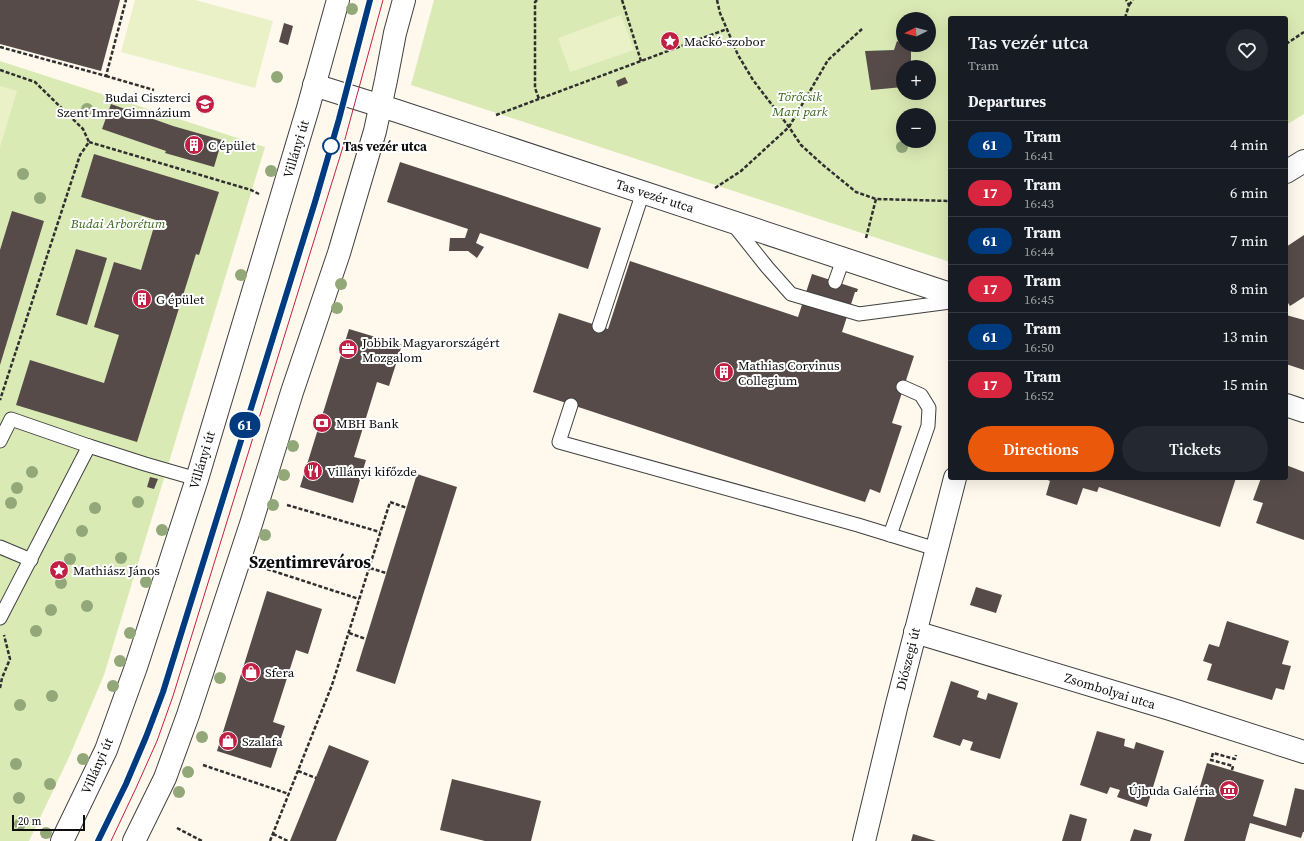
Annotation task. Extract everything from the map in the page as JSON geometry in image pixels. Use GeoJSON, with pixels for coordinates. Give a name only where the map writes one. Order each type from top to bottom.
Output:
{"type":"FeatureCollection","features":[{"type":"Feature","properties":{"kind":"street","name":"Villányi út"},"geometry":{"type":"LineString","coordinates":[[62,841],[106,750],[136,667],[197,478],[338,0]]}},
{"type":"Feature","properties":{"kind":"street"},"geometry":{"type":"LineString","coordinates":[[134,841],[165,778],[188,715],[338,253],[375,131],[395,33],[404,0]]}},
{"type":"Feature","properties":{"kind":"street","name":"Tas vezér utca"},"geometry":{"type":"LineString","coordinates":[[314,85],[729,220],[948,293]]}},
{"type":"Feature","properties":{"kind":"street"},"geometry":{"type":"LineString","coordinates":[[1288,171],[1304,161]]}},
{"type":"Feature","properties":{"kind":"street"},"geometry":{"type":"LineString","coordinates":[[1288,406],[1304,411]]}},
{"type":"Feature","properties":{"kind":"street","name":"Diószegi út"},"geometry":{"type":"LineString","coordinates":[[864,841],[915,632],[954,480]]}},
{"type":"Feature","properties":{"kind":"street","name":"Zsombolyai utca"},"geometry":{"type":"LineString","coordinates":[[915,632],[1170,709],[1304,752]]}},
{"type":"Feature","properties":{"kind":"lane"},"geometry":{"type":"LineString","coordinates":[[599,326],[643,192]]}},
{"type":"Feature","properties":{"kind":"lane"},"geometry":{"type":"LineString","coordinates":[[729,220],[763,263],[791,294],[859,314],[948,302]]}},
{"type":"Feature","properties":{"kind":"lane"},"geometry":{"type":"LineString","coordinates":[[835,282],[844,258]]}},
{"type":"Feature","properties":{"kind":"lane"},"geometry":{"type":"LineString","coordinates":[[892,529],[928,426],[929,408],[921,395],[903,387]]}},
{"type":"Feature","properties":{"kind":"lane"},"geometry":{"type":"LineString","coordinates":[[571,405],[559,442],[892,529],[936,549]]}},
{"type":"Feature","properties":{"kind":"lane"},"geometry":{"type":"LineString","coordinates":[[0,441],[11,419],[145,464],[197,478]]}},
{"type":"Feature","properties":{"kind":"lane"},"geometry":{"type":"LineString","coordinates":[[0,618],[89,446]]}},
{"type":"Feature","properties":{"kind":"lane"},"geometry":{"type":"LineString","coordinates":[[0,547],[31,560]]}},
{"type":"Feature","properties":{"kind":"path"},"geometry":{"type":"LineString","coordinates":[[106,76],[126,0]]}},
{"type":"Feature","properties":{"kind":"path"},"geometry":{"type":"LineString","coordinates":[[537,0],[535,88],[539,99]]}},
{"type":"Feature","properties":{"kind":"path"},"geometry":{"type":"LineString","coordinates":[[622,0],[641,61]]}},
{"type":"Feature","properties":{"kind":"path"},"geometry":{"type":"LineString","coordinates":[[717,0],[738,55],[753,80],[801,145],[856,192],[876,200],[948,201]]}},
{"type":"Feature","properties":{"kind":"path"},"geometry":{"type":"LineString","coordinates":[[1126,0],[1129,5]]}},
{"type":"Feature","properties":{"kind":"path"},"geometry":{"type":"LineString","coordinates":[[1126,16],[1129,5],[1133,0]]}},
{"type":"Feature","properties":{"kind":"path"},"geometry":{"type":"LineString","coordinates":[[496,116],[727,29]]}},
{"type":"Feature","properties":{"kind":"path"},"geometry":{"type":"LineString","coordinates":[[715,188],[741,171],[789,127],[828,60],[862,29]]}},
{"type":"Feature","properties":{"kind":"path"},"geometry":{"type":"LineString","coordinates":[[1288,43],[1304,32]]}},
{"type":"Feature","properties":{"kind":"path"},"geometry":{"type":"LineString","coordinates":[[0,47],[154,90]]}},
{"type":"Feature","properties":{"kind":"path"},"geometry":{"type":"LineString","coordinates":[[0,70],[35,82],[83,129],[89,142],[251,190]]}},
{"type":"Feature","properties":{"kind":"path"},"geometry":{"type":"LineString","coordinates":[[0,400],[80,155],[89,142]]}},
{"type":"Feature","properties":{"kind":"path"},"geometry":{"type":"LineString","coordinates":[[866,238],[876,200]]}},
{"type":"Feature","properties":{"kind":"path"},"geometry":{"type":"LineString","coordinates":[[270,841],[332,685],[390,502],[407,508]]}},
{"type":"Feature","properties":{"kind":"path"},"geometry":{"type":"LineString","coordinates":[[287,505],[380,532]]}},
{"type":"Feature","properties":{"kind":"path"},"geometry":{"type":"LineString","coordinates":[[370,568],[386,573]]}},
{"type":"Feature","properties":{"kind":"path"},"geometry":{"type":"LineString","coordinates":[[267,569],[359,599]]}},
{"type":"Feature","properties":{"kind":"path"},"geometry":{"type":"LineString","coordinates":[[0,687],[10,659],[3,632]]}},
{"type":"Feature","properties":{"kind":"path"},"geometry":{"type":"LineString","coordinates":[[349,633],[366,638]]}},
{"type":"Feature","properties":{"kind":"path"},"geometry":{"type":"LineString","coordinates":[[1232,770],[1237,751]]}},
{"type":"Feature","properties":{"kind":"path"},"geometry":{"type":"LineString","coordinates":[[1233,766],[1211,760],[1213,753],[1235,759]]}},
{"type":"Feature","properties":{"kind":"path"},"geometry":{"type":"LineString","coordinates":[[203,766],[289,794]]}},
{"type":"Feature","properties":{"kind":"path"},"geometry":{"type":"LineString","coordinates":[[298,771],[316,778]]}},
{"type":"Feature","properties":{"kind":"path"},"geometry":{"type":"LineString","coordinates":[[177,828],[202,841]]}},
{"type":"Feature","properties":{"kind":"path"},"geometry":{"type":"LineString","coordinates":[[273,834],[288,841]]}},
{"type":"Feature","properties":{"kind":"green space"},"geometry":{"type":"Polygon","coordinates":[[[135,0],[195,0],[273,21],[255,88],[121,52],[135,0]]]}},
{"type":"Feature","properties":{"kind":"green space","name":"Törőcsik Mari park"},"geometry":{"type":"Polygon","coordinates":[[[434,0],[1304,0],[1304,114],[1288,124],[1288,16],[948,16],[948,261],[411,85],[434,0]]]}},
{"type":"Feature","properties":{"kind":"green space"},"geometry":{"type":"Polygon","coordinates":[[[621,15],[634,50],[570,72],[558,38],[621,15]]]}},
{"type":"Feature","properties":{"kind":"green space","name":"Budai Arborétum"},"geometry":{"type":"Polygon","coordinates":[[[0,61],[265,147],[104,675],[70,755],[29,841],[0,841],[0,61]]]}},
{"type":"Feature","properties":{"kind":"green space"},"geometry":{"type":"Polygon","coordinates":[[[0,86],[17,91],[0,147],[0,86]]]}},
{"type":"Feature","properties":{"kind":"building"},"geometry":{"type":"Polygon","coordinates":[[[0,0],[120,0],[101,71],[0,44],[0,0]]]}},
{"type":"Feature","properties":{"kind":"building"},"geometry":{"type":"Polygon","coordinates":[[[284,23],[293,26],[288,45],[279,42],[284,23]]]}},
{"type":"Feature","properties":{"kind":"building"},"geometry":{"type":"Polygon","coordinates":[[[896,44],[896,52],[911,52],[911,60],[896,60],[896,88],[871,90],[865,51],[894,50],[896,44]]]}},
{"type":"Feature","properties":{"kind":"building"},"geometry":{"type":"Polygon","coordinates":[[[625,77],[628,83],[618,87],[616,81],[625,77]]]}},
{"type":"Feature","properties":{"kind":"building"},"geometry":{"type":"Polygon","coordinates":[[[111,104],[173,126],[222,140],[214,167],[165,153],[166,151],[102,129],[111,104]]]}},
{"type":"Feature","properties":{"kind":"building","name":"G épület"},"geometry":{"type":"Polygon","coordinates":[[[94,154],[219,192],[199,255],[196,254],[137,442],[16,405],[30,360],[104,383],[119,335],[94,327],[114,262],[141,270],[156,220],[81,197],[94,154]]]}},
{"type":"Feature","properties":{"kind":"building"},"geometry":{"type":"Polygon","coordinates":[[[400,162],[601,228],[588,269],[480,233],[476,243],[484,247],[477,258],[468,251],[449,251],[450,238],[465,238],[468,229],[387,202],[400,162]]]}},
{"type":"Feature","properties":{"kind":"building"},"geometry":{"type":"Polygon","coordinates":[[[12,211],[44,221],[0,365],[0,250],[12,211]]]}},
{"type":"Feature","properties":{"kind":"building"},"geometry":{"type":"Polygon","coordinates":[[[1304,235],[1304,297],[1290,306],[1288,303],[1288,246],[1304,235]]]}},
{"type":"Feature","properties":{"kind":"building"},"geometry":{"type":"Polygon","coordinates":[[[76,249],[107,258],[87,325],[56,315],[76,249]]]}},
{"type":"Feature","properties":{"kind":"building","name":"Mathias Corvinus Collegium"},"geometry":{"type":"Polygon","coordinates":[[[630,261],[798,317],[812,274],[858,289],[857,292],[855,292],[842,332],[914,356],[892,423],[902,426],[880,493],[870,489],[865,502],[533,392],[559,313],[608,329],[630,261]]]}},
{"type":"Feature","properties":{"kind":"building"},"geometry":{"type":"Polygon","coordinates":[[[1288,316],[1304,320],[1304,370],[1288,365],[1288,316]]]}},
{"type":"Feature","properties":{"kind":"building"},"geometry":{"type":"Polygon","coordinates":[[[349,329],[402,345],[389,386],[377,382],[354,457],[366,460],[353,503],[300,487],[349,329]]]}},
{"type":"Feature","properties":{"kind":"building"},"geometry":{"type":"Polygon","coordinates":[[[1288,466],[1304,472],[1304,540],[1256,523],[1263,503],[1253,500],[1260,480],[1288,480],[1288,466]]]}},
{"type":"Feature","properties":{"kind":"building"},"geometry":{"type":"Polygon","coordinates":[[[417,474],[457,487],[395,684],[356,671],[417,474]]]}},
{"type":"Feature","properties":{"kind":"building"},"geometry":{"type":"Polygon","coordinates":[[[150,477],[158,479],[154,489],[147,487],[150,477]]]}},
{"type":"Feature","properties":{"kind":"building"},"geometry":{"type":"Polygon","coordinates":[[[1048,480],[1235,480],[1220,527],[1099,487],[1097,492],[1083,488],[1077,505],[1046,495],[1050,481],[1048,480]]]}},
{"type":"Feature","properties":{"kind":"building"},"geometry":{"type":"Polygon","coordinates":[[[976,587],[1002,595],[996,613],[970,605],[976,587]]]}},
{"type":"Feature","properties":{"kind":"building"},"geometry":{"type":"Polygon","coordinates":[[[267,591],[322,609],[308,654],[296,650],[273,722],[285,726],[271,768],[217,751],[267,591]]]}},
{"type":"Feature","properties":{"kind":"building"},"geometry":{"type":"Polygon","coordinates":[[[1227,621],[1289,641],[1282,664],[1291,666],[1284,690],[1276,688],[1272,700],[1207,680],[1212,664],[1203,661],[1209,644],[1219,647],[1227,621]]]}},
{"type":"Feature","properties":{"kind":"building"},"geometry":{"type":"Polygon","coordinates":[[[951,681],[979,691],[977,697],[986,700],[988,693],[1018,703],[1000,759],[970,750],[973,742],[963,739],[960,746],[933,737],[951,681]]]}},
{"type":"Feature","properties":{"kind":"building"},"geometry":{"type":"Polygon","coordinates":[[[1097,731],[1125,739],[1124,746],[1134,749],[1136,742],[1164,751],[1147,807],[1117,797],[1120,790],[1110,787],[1107,794],[1080,785],[1097,731]]]}},
{"type":"Feature","properties":{"kind":"building"},"geometry":{"type":"Polygon","coordinates":[[[329,745],[369,761],[336,841],[290,841],[329,745]]]}},
{"type":"Feature","properties":{"kind":"building"},"geometry":{"type":"Polygon","coordinates":[[[1207,763],[1264,780],[1253,816],[1286,826],[1295,788],[1304,790],[1304,832],[1301,838],[1250,823],[1245,841],[1184,841],[1207,763]]]}},
{"type":"Feature","properties":{"kind":"building"},"geometry":{"type":"Polygon","coordinates":[[[452,779],[541,801],[531,841],[485,841],[440,830],[452,779]]]}},
{"type":"Feature","properties":{"kind":"building"},"geometry":{"type":"Polygon","coordinates":[[[1070,814],[1087,819],[1081,841],[1062,841],[1070,814]]]}},
{"type":"Feature","properties":{"kind":"building"},"geometry":{"type":"Polygon","coordinates":[[[1134,829],[1152,834],[1150,841],[1130,841],[1134,829]]]}},
{"type":"Feature","properties":{"kind":"building"},"geometry":{"type":"Polygon","coordinates":[[[913,834],[936,841],[911,841],[913,834]]]}},
{"type":"Feature","properties":{"kind":"tram line"},"geometry":{"type":"LineString","coordinates":[[98,841],[132,767],[163,692],[315,201],[339,119],[370,0]]}},
{"type":"Feature","properties":{"kind":"tram line","name":"61"},"geometry":{"type":"LineString","coordinates":[[98,841],[126,784],[163,692],[315,202],[339,119],[370,0]]}},
{"type":"Feature","properties":{"kind":"tram line"},"geometry":{"type":"LineString","coordinates":[[111,841],[157,741],[173,696],[342,150],[383,0]]}},
{"type":"Feature","properties":{"kind":"place","name":"Mackó-szobor"},"geometry":{"type":"Point","coordinates":[670,41]}},
{"type":"Feature","properties":{"kind":"place","name":"Budai Ciszterci Szent Imre Gimnázium"},"geometry":{"type":"Point","coordinates":[205,104]}},
{"type":"Feature","properties":{"kind":"place","name":"C épület"},"geometry":{"type":"Point","coordinates":[194,145]}},
{"type":"Feature","properties":{"kind":"place","name":"Tas vezér utca"},"geometry":{"type":"Point","coordinates":[331,146]}},
{"type":"Feature","properties":{"kind":"place","name":"G épület"},"geometry":{"type":"Point","coordinates":[142,299]}},
{"type":"Feature","properties":{"kind":"place","name":"Jobbik Magyarországért Mozgalom"},"geometry":{"type":"Point","coordinates":[348,349]}},
{"type":"Feature","properties":{"kind":"place","name":"Mathias Corvinus Collegium"},"geometry":{"type":"Point","coordinates":[724,372]}},
{"type":"Feature","properties":{"kind":"place","name":"MBH Bank"},"geometry":{"type":"Point","coordinates":[322,423]}},
{"type":"Feature","properties":{"kind":"place","name":"Villányi kifőzde"},"geometry":{"type":"Point","coordinates":[313,471]}},
{"type":"Feature","properties":{"kind":"place","name":"Mathiász János"},"geometry":{"type":"Point","coordinates":[59,570]}},
{"type":"Feature","properties":{"kind":"place","name":"Sfera"},"geometry":{"type":"Point","coordinates":[251,672]}},
{"type":"Feature","properties":{"kind":"place","name":"Szalafa"},"geometry":{"type":"Point","coordinates":[228,741]}},
{"type":"Feature","properties":{"kind":"place","name":"Újbuda Galéria"},"geometry":{"type":"Point","coordinates":[1229,790]}},
{"type":"Feature","properties":{"kind":"district","name":"Szentimreváros"},"geometry":{"type":"Point","coordinates":[310,562]}}]}
